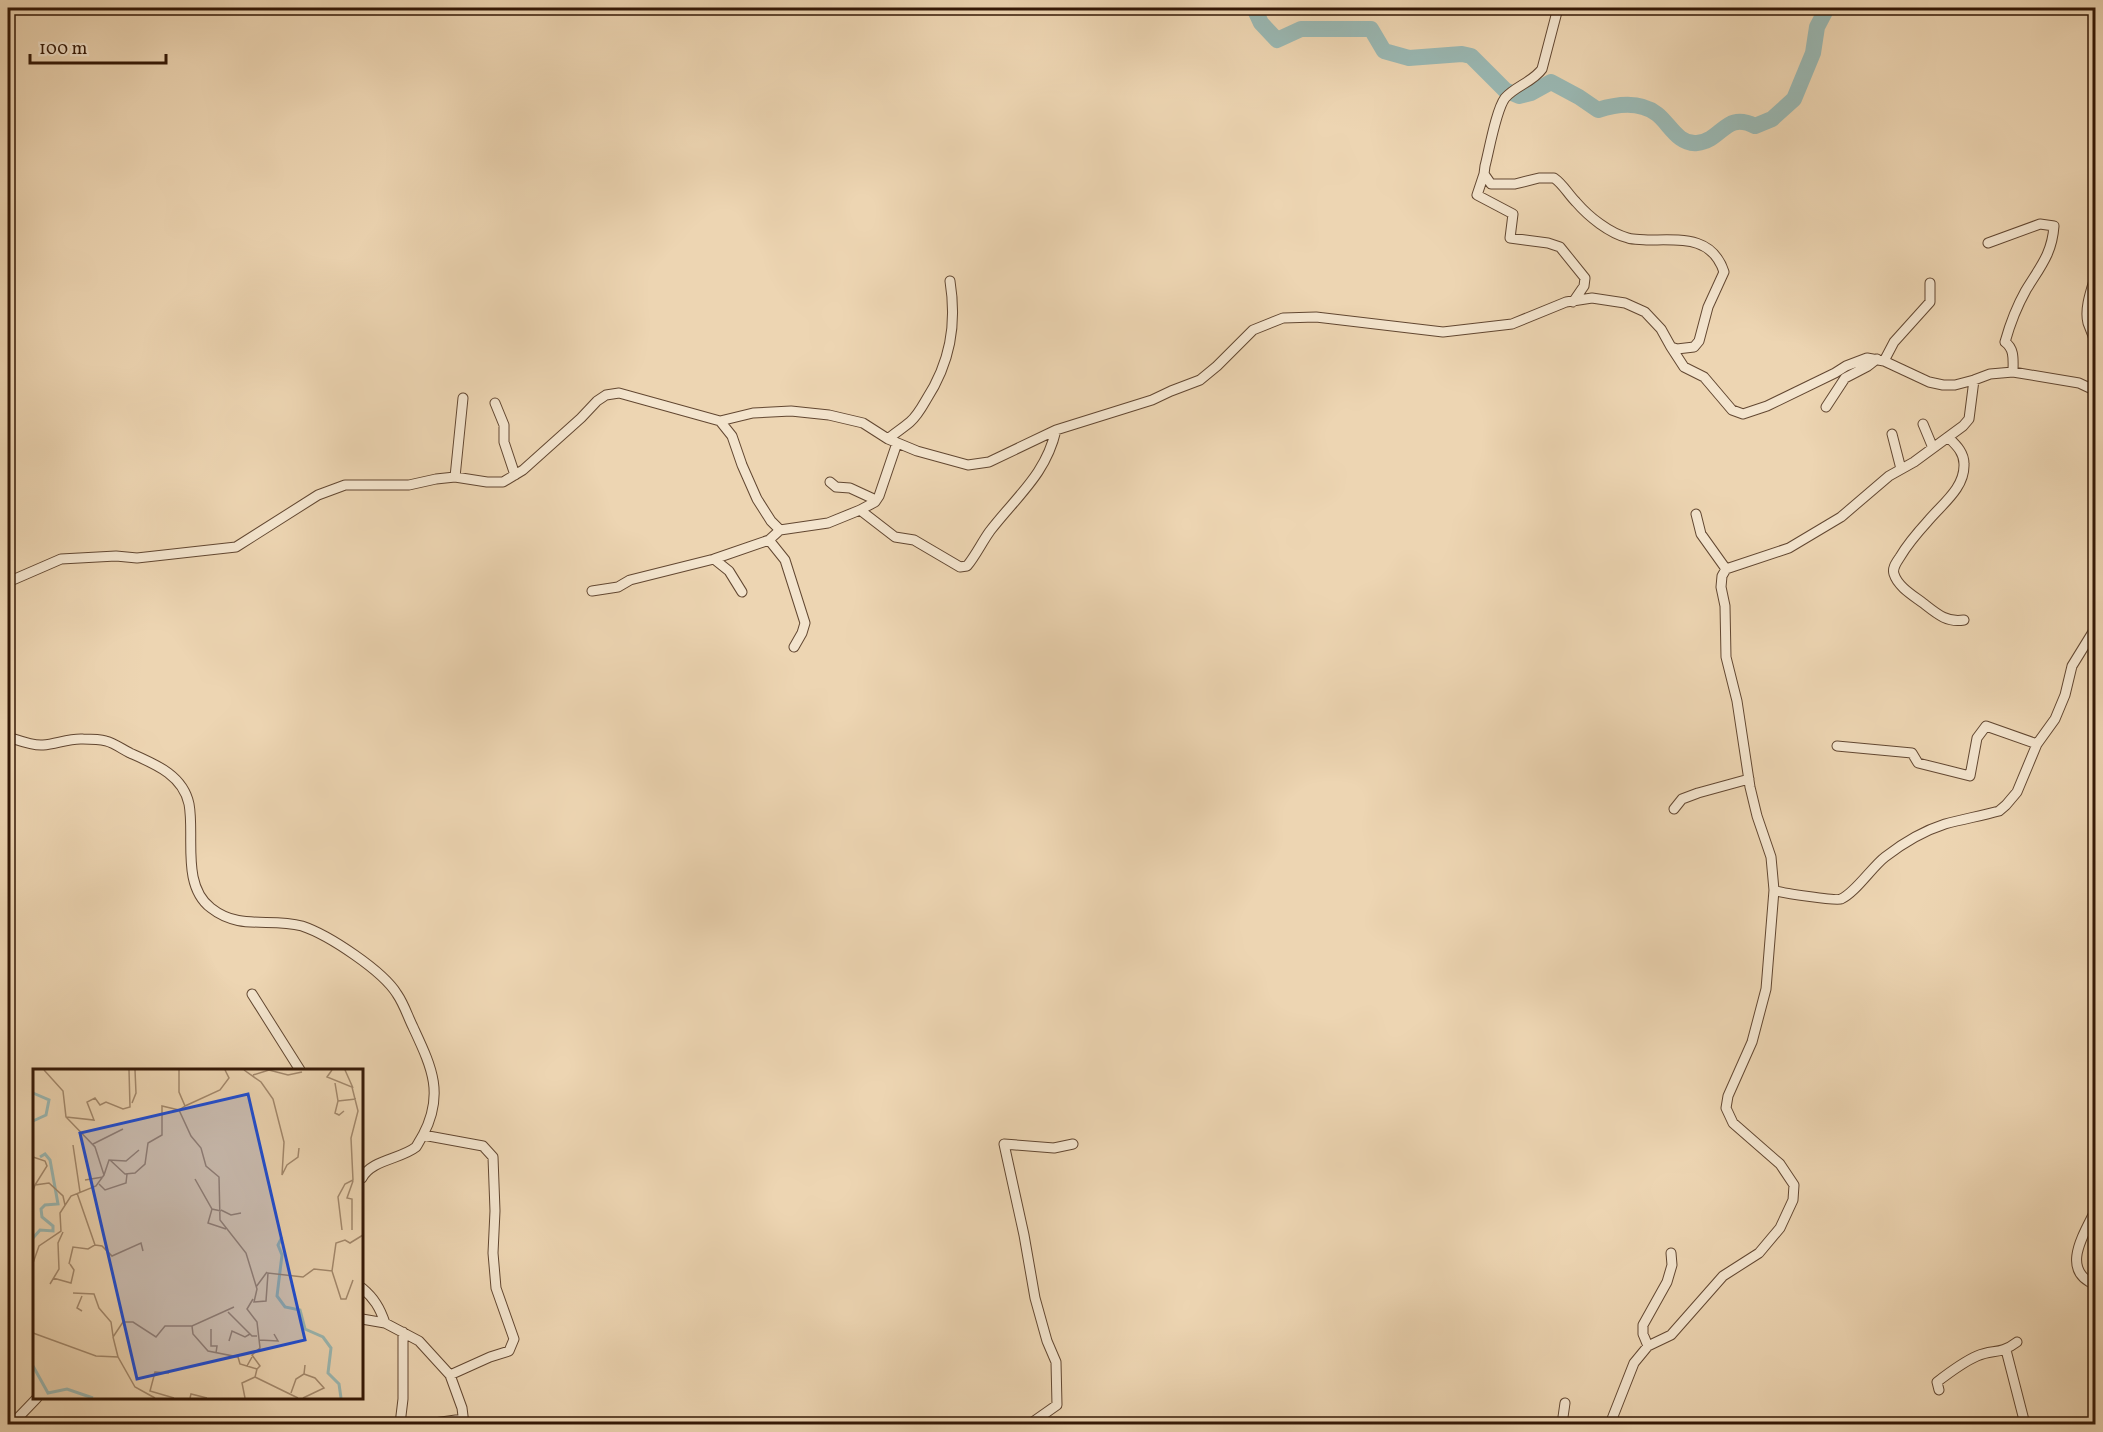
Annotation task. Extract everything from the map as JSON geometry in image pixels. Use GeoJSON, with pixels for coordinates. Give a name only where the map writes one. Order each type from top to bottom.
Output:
{"type":"FeatureCollection","features":[{"type":"Feature","properties":{"kind":"street"},"geometry":{"type":"LineString","coordinates":[[1558,8],[1542,69],[1502,104],[1477,195],[1513,214],[1510,238],[1548,243],[1560,247],[1585,278],[1584,286],[1574,302]]}},
{"type":"Feature","properties":{"kind":"street"},"geometry":{"type":"LineString","coordinates":[[1484,174],[1491,184],[1515,184],[1539,178],[1554,178],[1589,214],[1607,228],[1629,239],[1683,240],[1703,244],[1708,248],[1721,264],[1724,272],[1708,307],[1699,341],[1694,347],[1677,350],[1671,347]]}},
{"type":"Feature","properties":{"kind":"street"},"geometry":{"type":"LineString","coordinates":[[1988,243],[2040,224],[2055,226],[2053,242],[2044,263],[2026,290],[2009,326],[2005,342],[2013,354],[2013,372]]}},
{"type":"Feature","properties":{"kind":"street"},"geometry":{"type":"LineString","coordinates":[[2096,274],[2087,309],[2088,322],[2094,333],[2096,346]]}},
{"type":"Feature","properties":{"kind":"street"},"geometry":{"type":"LineString","coordinates":[[888,439],[911,421],[938,381],[945,363],[953,326],[954,310],[950,281]]}},
{"type":"Feature","properties":{"kind":"street"},"geometry":{"type":"LineString","coordinates":[[1826,406],[1845,378],[1881,360],[1930,302],[1930,283]]}},
{"type":"Feature","properties":{"kind":"street"},"geometry":{"type":"LineString","coordinates":[[8,582],[61,559],[116,556],[137,558],[236,547],[318,495],[345,485],[409,485],[455,477],[503,482],[523,470],[597,401],[619,393],[720,421],[753,413],[807,411],[863,423],[888,439],[917,451],[968,465],[988,462],[1056,430],[1152,400],[1171,390],[1200,380],[1253,330],[1282,318],[1316,317],[1350,323],[1443,332],[1512,324],[1566,302],[1592,298],[1625,303],[1645,312],[1661,328],[1684,367],[1704,376],[1732,410],[1743,414],[1767,406],[1867,358],[1881,360],[1929,382],[1955,385],[1989,374],[2013,372],[2079,383],[2095,390]]}},
{"type":"Feature","properties":{"kind":"street"},"geometry":{"type":"LineString","coordinates":[[1610,1425],[1620,1394],[1634,1363],[1648,1346],[1671,1335],[1723,1276],[1759,1252],[1780,1228],[1793,1200],[1794,1185],[1780,1164],[1733,1123],[1726,1108],[1728,1096],[1752,1042],[1766,989],[1774,890],[1771,857],[1757,816],[1737,701],[1726,657],[1722,576],[1726,569],[1789,548],[1841,517],[1867,493],[1964,426],[1969,419],[1974,380]]}},
{"type":"Feature","properties":{"kind":"street"},"geometry":{"type":"LineString","coordinates":[[455,477],[463,398]]}},
{"type":"Feature","properties":{"kind":"street"},"geometry":{"type":"LineString","coordinates":[[495,403],[504,425],[504,442],[515,475]]}},
{"type":"Feature","properties":{"kind":"street"},"geometry":{"type":"LineString","coordinates":[[720,421],[732,436],[751,489],[771,521],[780,530]]}},
{"type":"Feature","properties":{"kind":"street"},"geometry":{"type":"LineString","coordinates":[[1923,424],[1933,448]]}},
{"type":"Feature","properties":{"kind":"street"},"geometry":{"type":"LineString","coordinates":[[860,510],[895,537],[914,540],[960,567],[967,566],[990,532],[1033,480],[1052,449],[1056,430]]}},
{"type":"Feature","properties":{"kind":"street"},"geometry":{"type":"LineString","coordinates":[[1892,434],[1901,469]]}},
{"type":"Feature","properties":{"kind":"street"},"geometry":{"type":"LineString","coordinates":[[1948,437],[1960,448],[1965,462],[1959,483],[1952,497],[1927,522],[1903,552],[1894,567],[1894,573],[1906,590],[1941,617],[1953,621],[1964,620]]}},
{"type":"Feature","properties":{"kind":"street"},"geometry":{"type":"LineString","coordinates":[[592,591],[621,586],[630,580],[714,559],[769,540],[780,530],[828,523],[860,510],[876,500],[884,486],[897,443]]}},
{"type":"Feature","properties":{"kind":"street"},"geometry":{"type":"LineString","coordinates":[[830,482],[836,487],[849,488],[876,500]]}},
{"type":"Feature","properties":{"kind":"street"},"geometry":{"type":"LineString","coordinates":[[1696,514],[1701,534],[1726,569]]}},
{"type":"Feature","properties":{"kind":"street"},"geometry":{"type":"LineString","coordinates":[[769,540],[785,560],[805,623],[794,647]]}},
{"type":"Feature","properties":{"kind":"street"},"geometry":{"type":"LineString","coordinates":[[714,559],[729,571],[742,592]]}},
{"type":"Feature","properties":{"kind":"street"},"geometry":{"type":"LineString","coordinates":[[1774,890],[1784,894],[1798,893],[1834,900],[1843,898],[1882,859],[1900,846],[1944,825],[1999,811],[2006,806],[2017,792],[2037,744],[2055,719],[2066,695],[2072,666],[2096,627]]}},
{"type":"Feature","properties":{"kind":"street"},"geometry":{"type":"LineString","coordinates":[[1837,746],[1912,753],[1918,763],[1970,776],[1977,738],[1986,726],[2037,744]]}},
{"type":"Feature","properties":{"kind":"street"},"geometry":{"type":"LineString","coordinates":[[8,737],[40,746],[79,738],[106,741],[169,772],[182,786],[189,803],[196,891],[208,906],[226,918],[243,922],[302,926],[318,933],[372,968],[397,994],[430,1063],[434,1077],[434,1099],[429,1120],[416,1147],[371,1168],[363,1176]]}},
{"type":"Feature","properties":{"kind":"street"},"geometry":{"type":"LineString","coordinates":[[1674,809],[1682,799],[1698,792],[1749,779]]}},
{"type":"Feature","properties":{"kind":"street"},"geometry":{"type":"LineString","coordinates":[[252,994],[299,1069]]}},
{"type":"Feature","properties":{"kind":"street"},"geometry":{"type":"LineString","coordinates":[[423,1135],[483,1146],[493,1157],[495,1211],[493,1253],[496,1288],[514,1339],[509,1351],[450,1375]]}},
{"type":"Feature","properties":{"kind":"street"},"geometry":{"type":"LineString","coordinates":[[1030,1425],[1057,1405],[1056,1362],[1047,1341],[1035,1298],[1004,1144],[1054,1148],[1073,1144]]}},
{"type":"Feature","properties":{"kind":"street"},"geometry":{"type":"LineString","coordinates":[[2096,1209],[2084,1234],[2075,1265],[2078,1274],[2096,1285]]}},
{"type":"Feature","properties":{"kind":"street"},"geometry":{"type":"LineString","coordinates":[[1648,1346],[1643,1334],[1643,1325],[1667,1282],[1672,1264],[1671,1252]]}},
{"type":"Feature","properties":{"kind":"street"},"geometry":{"type":"LineString","coordinates":[[363,1289],[381,1309],[386,1323]]}},
{"type":"Feature","properties":{"kind":"street"},"geometry":{"type":"LineString","coordinates":[[363,1319],[386,1323],[419,1341],[450,1375],[462,1408],[464,1422],[427,1425]]}},
{"type":"Feature","properties":{"kind":"street"},"geometry":{"type":"LineString","coordinates":[[400,1425],[404,1332]]}},
{"type":"Feature","properties":{"kind":"street"},"geometry":{"type":"LineString","coordinates":[[1939,1390],[1938,1382],[1962,1364],[1980,1355],[2006,1350],[2017,1342]]}},
{"type":"Feature","properties":{"kind":"street"},"geometry":{"type":"LineString","coordinates":[[2006,1350],[2025,1425]]}},
{"type":"Feature","properties":{"kind":"street"},"geometry":{"type":"LineString","coordinates":[[12,1425],[36,1399]]}},
{"type":"Feature","properties":{"kind":"street"},"geometry":{"type":"LineString","coordinates":[[1562,1425],[1565,1403]]}},
{"type":"Feature","properties":{"kind":"street"},"geometry":{"type":"LineString","coordinates":[[62,1425],[77,1423],[91,1425]]}},
{"type":"Feature","properties":{"kind":"waterway"},"geometry":{"type":"LineString","coordinates":[[1254,8],[1261,23],[1277,40],[1301,29],[1371,29],[1384,51],[1409,58],[1462,54],[1471,56],[1505,90],[1519,96],[1531,93],[1551,82],[1598,110],[1613,106],[1643,107],[1657,114],[1674,133],[1690,143],[1706,141],[1730,124],[1745,122],[1755,126],[1772,119],[1794,99],[1813,53],[1817,27],[1827,8]]}}]}
